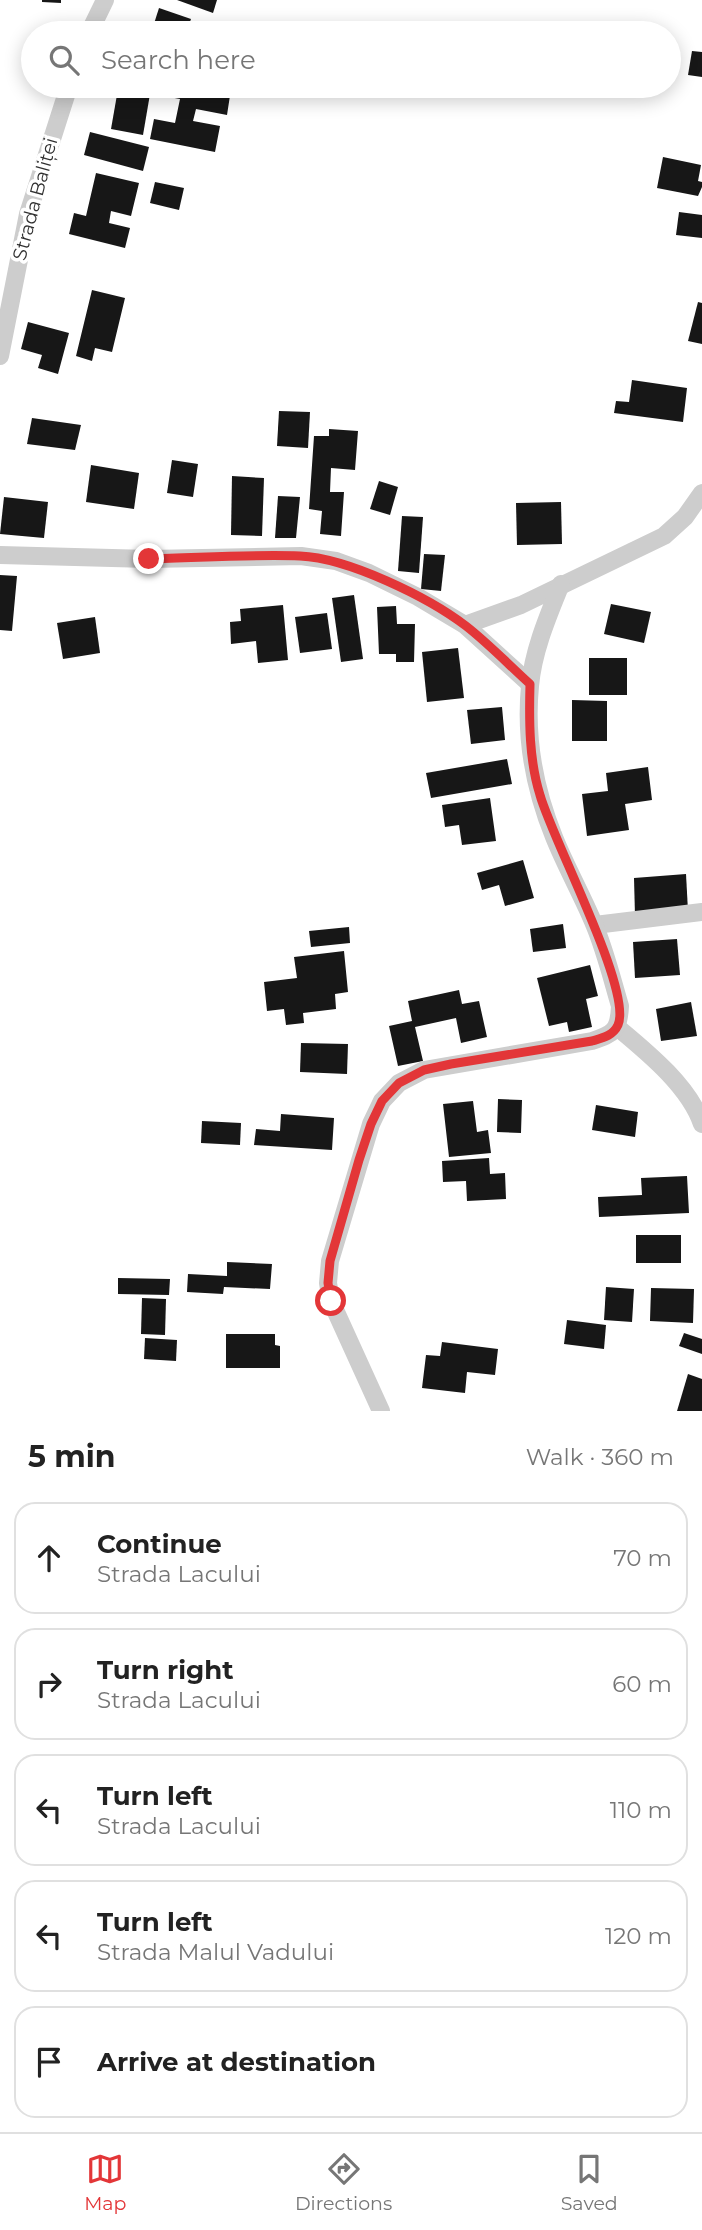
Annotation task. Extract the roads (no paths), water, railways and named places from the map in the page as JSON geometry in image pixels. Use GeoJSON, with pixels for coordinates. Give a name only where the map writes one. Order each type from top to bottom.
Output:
{"type":"FeatureCollection","features":[{"type":"Feature","properties":{"kind":"street"},"geometry":{"type":"LineString","coordinates":[[95,21],[105,0]]}},
{"type":"Feature","properties":{"kind":"street","name":"Strada Baliței"},"geometry":{"type":"LineString","coordinates":[[0,356],[28,214],[65,98]]}},
{"type":"Feature","properties":{"kind":"street"},"geometry":{"type":"LineString","coordinates":[[465,625],[496,616],[664,536],[685,517],[702,493]]}},
{"type":"Feature","properties":{"kind":"street"},"geometry":{"type":"LineString","coordinates":[[0,555],[149,559],[301,556],[336,561],[369,573],[418,597],[465,625],[530,684]]}},
{"type":"Feature","properties":{"kind":"street"},"geometry":{"type":"LineString","coordinates":[[381,1411],[341,1328],[331,1301],[328,1283],[337,1235],[371,1124],[382,1101],[399,1083],[424,1070],[592,1041],[609,1036],[617,1027],[620,1006],[595,925],[554,837],[539,793],[529,723],[530,684],[545,626],[561,584]]}},
{"type":"Feature","properties":{"kind":"street"},"geometry":{"type":"LineString","coordinates":[[595,925],[702,912]]}},
{"type":"Feature","properties":{"kind":"street"},"geometry":{"type":"LineString","coordinates":[[617,1027],[653,1057],[682,1091],[702,1124]]}}]}
